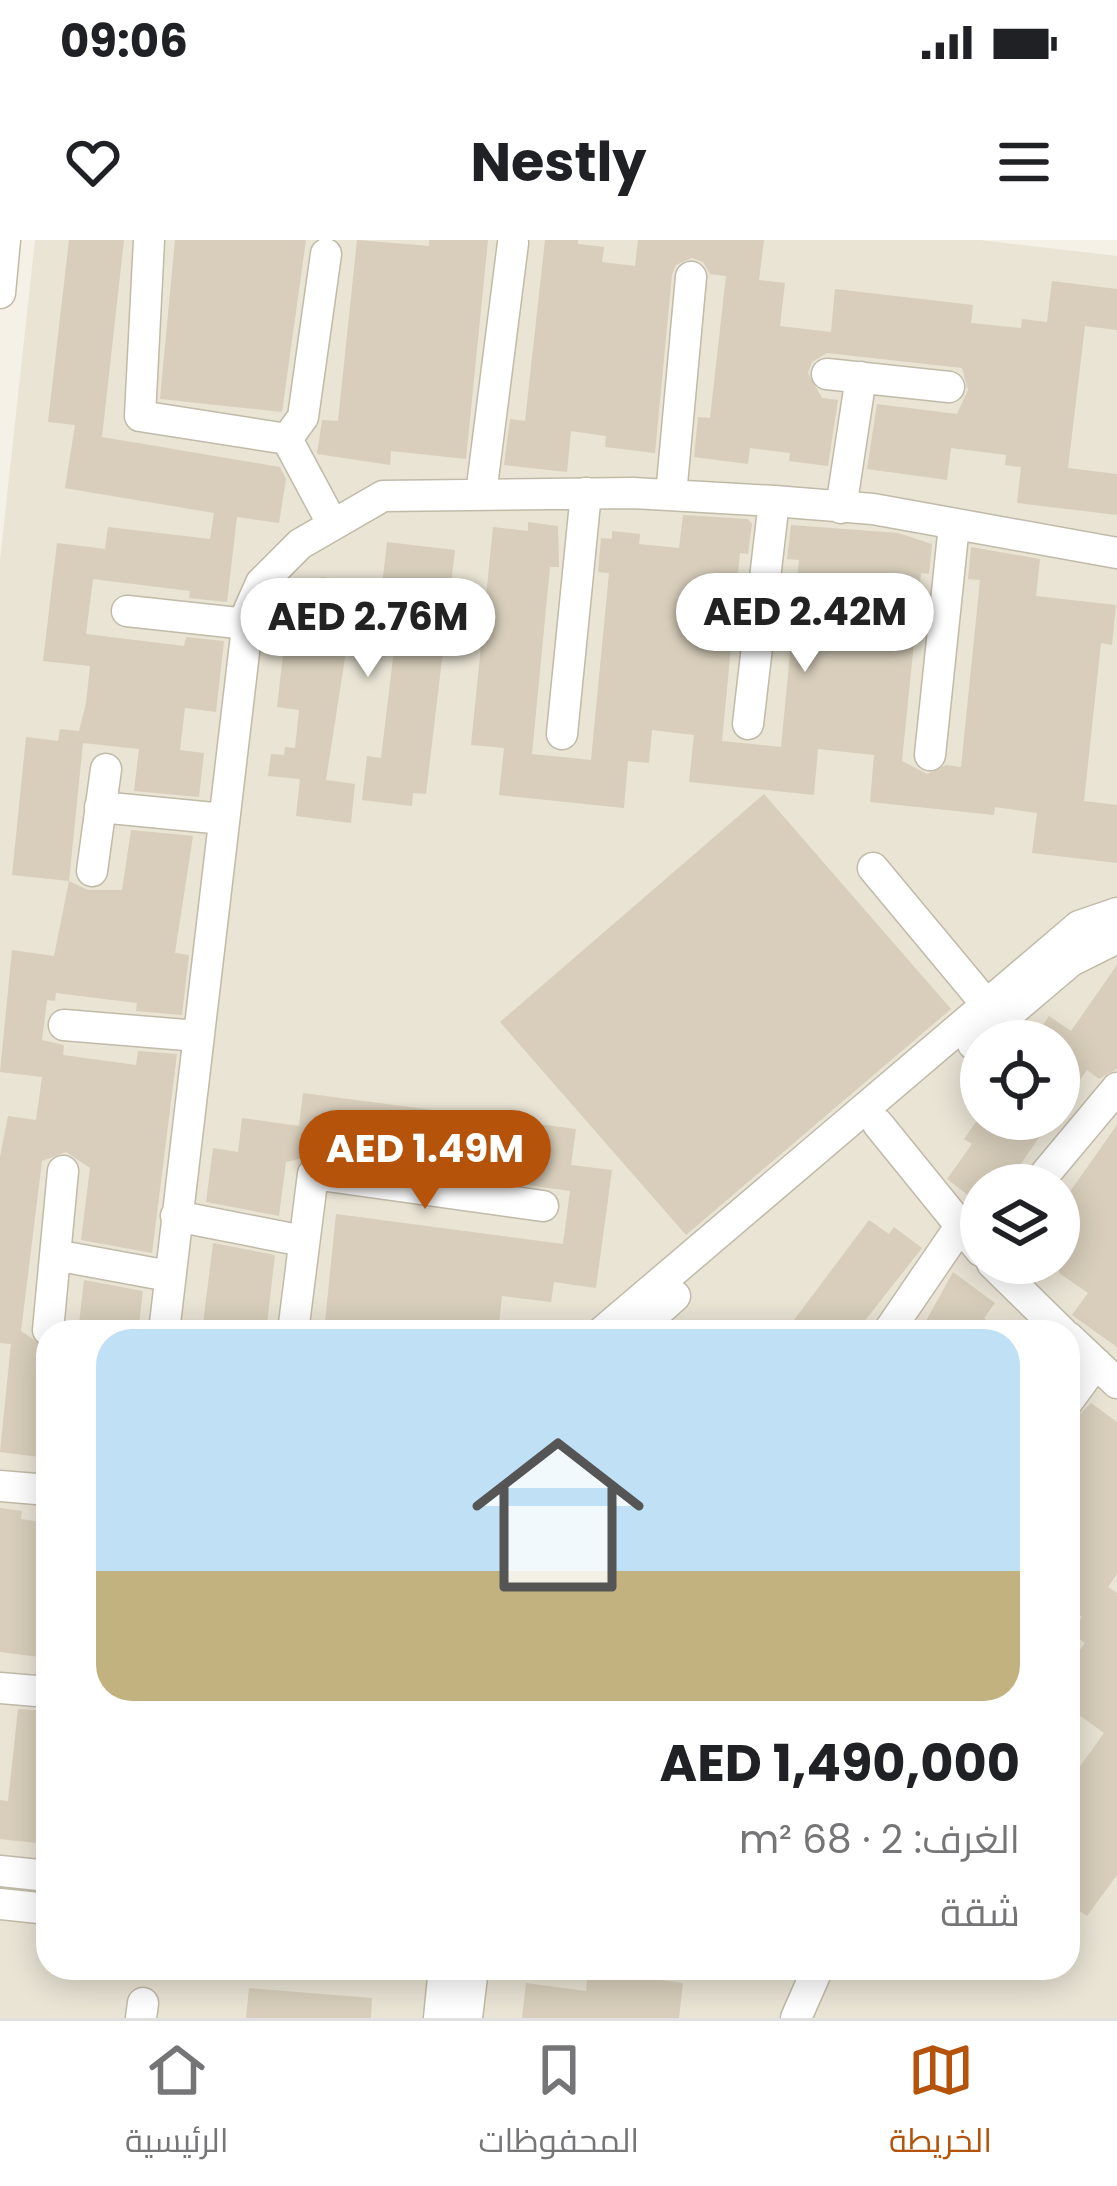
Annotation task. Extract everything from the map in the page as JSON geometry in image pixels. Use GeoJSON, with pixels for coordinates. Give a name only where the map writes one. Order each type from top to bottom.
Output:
{"type":"FeatureCollection","features":[{"type":"Feature","properties":{"kind":"street"},"geometry":{"type":"LineString","coordinates":[[0,292],[5,240]]}},
{"type":"Feature","properties":{"kind":"street"},"geometry":{"type":"LineString","coordinates":[[149,240],[140,416],[287,439]]}},
{"type":"Feature","properties":{"kind":"street"},"geometry":{"type":"LineString","coordinates":[[481,494],[513,243]]}},
{"type":"Feature","properties":{"kind":"street"},"geometry":{"type":"LineString","coordinates":[[287,439],[303,417],[326,254]]}},
{"type":"Feature","properties":{"kind":"street"},"geometry":{"type":"LineString","coordinates":[[671,495],[691,277]]}},
{"type":"Feature","properties":{"kind":"street"},"geometry":{"type":"LineString","coordinates":[[827,374],[950,386]]}},
{"type":"Feature","properties":{"kind":"street"},"geometry":{"type":"LineString","coordinates":[[842,508],[861,376]]}},
{"type":"Feature","properties":{"kind":"street"},"geometry":{"type":"LineString","coordinates":[[287,439],[333,525]]}},
{"type":"Feature","properties":{"kind":"street"},"geometry":{"type":"LineString","coordinates":[[562,734],[586,493]]}},
{"type":"Feature","properties":{"kind":"street"},"geometry":{"type":"LineString","coordinates":[[165,1320],[247,624],[261,583],[300,544],[383,496],[586,493],[842,508],[1117,553]]}},
{"type":"Feature","properties":{"kind":"street"},"geometry":{"type":"LineString","coordinates":[[748,724],[773,501]]}},
{"type":"Feature","properties":{"kind":"street"},"geometry":{"type":"LineString","coordinates":[[930,754],[954,525]]}},
{"type":"Feature","properties":{"kind":"street"},"geometry":{"type":"LineString","coordinates":[[127,611],[247,624]]}},
{"type":"Feature","properties":{"kind":"street"},"geometry":{"type":"LineString","coordinates":[[92,871],[106,769]]}},
{"type":"Feature","properties":{"kind":"street"},"geometry":{"type":"LineString","coordinates":[[100,808],[224,819]]}},
{"type":"Feature","properties":{"kind":"street"},"geometry":{"type":"LineString","coordinates":[[873,868],[987,1005]]}},
{"type":"Feature","properties":{"kind":"street"},"geometry":{"type":"LineString","coordinates":[[616,1320],[1079,926],[1117,914]]}},
{"type":"Feature","properties":{"kind":"street"},"geometry":{"type":"LineString","coordinates":[[649,1320],[1071,961],[1117,938]]}},
{"type":"Feature","properties":{"kind":"street"},"geometry":{"type":"LineString","coordinates":[[64,1025],[197,1036]]}},
{"type":"Feature","properties":{"kind":"street"},"geometry":{"type":"LineString","coordinates":[[1054,1164],[1117,1088]]}},
{"type":"Feature","properties":{"kind":"street"},"geometry":{"type":"LineString","coordinates":[[878,1124],[960,1226]]}},
{"type":"Feature","properties":{"kind":"street"},"geometry":{"type":"LineString","coordinates":[[49,1320],[63,1171]]}},
{"type":"Feature","properties":{"kind":"street"},"geometry":{"type":"LineString","coordinates":[[294,1320],[313,1174],[543,1206]]}},
{"type":"Feature","properties":{"kind":"street"},"geometry":{"type":"LineString","coordinates":[[176,1216],[303,1240]]}},
{"type":"Feature","properties":{"kind":"street"},"geometry":{"type":"LineString","coordinates":[[55,1255],[169,1276]]}},
{"type":"Feature","properties":{"kind":"street"},"geometry":{"type":"LineString","coordinates":[[900,1320],[960,1260]]}},
{"type":"Feature","properties":{"kind":"street"},"geometry":{"type":"LineString","coordinates":[[1013,1284],[1050,1320]]}},
{"type":"Feature","properties":{"kind":"street"},"geometry":{"type":"LineString","coordinates":[[1080,1348],[1111,1376],[1080,1394]]}},
{"type":"Feature","properties":{"kind":"street"},"geometry":{"type":"LineString","coordinates":[[0,1486],[36,1489]]}},
{"type":"Feature","properties":{"kind":"street"},"geometry":{"type":"LineString","coordinates":[[0,1688],[36,1691]]}},
{"type":"Feature","properties":{"kind":"street"},"geometry":{"type":"LineString","coordinates":[[0,1871],[36,1875]]}},
{"type":"Feature","properties":{"kind":"street"},"geometry":{"type":"LineString","coordinates":[[0,1904],[36,1908]]}},
{"type":"Feature","properties":{"kind":"street"},"geometry":{"type":"LineString","coordinates":[[440,2018],[443,1980]]}},
{"type":"Feature","properties":{"kind":"street"},"geometry":{"type":"LineString","coordinates":[[467,2018],[472,1980]]}},
{"type":"Feature","properties":{"kind":"street"},"geometry":{"type":"LineString","coordinates":[[796,2018],[813,1980]]}},
{"type":"Feature","properties":{"kind":"shaded area"},"geometry":{"type":"Polygon","coordinates":[[[35,240],[980,240],[1117,256],[1117,2018],[0,2018],[0,560],[35,240]]]}},
{"type":"Feature","properties":{"kind":"building"},"geometry":{"type":"Polygon","coordinates":[[[69,240],[124,240],[102,437],[280,467],[286,479],[279,523],[237,517],[227,602],[189,598],[190,591],[93,579],[86,634],[184,646],[186,637],[224,641],[216,712],[185,708],[180,750],[204,753],[199,797],[134,791],[139,749],[83,743],[69,881],[12,875],[26,737],[58,741],[60,729],[79,731],[86,703],[90,666],[43,661],[57,543],[105,549],[108,527],[210,539],[214,513],[65,488],[75,425],[48,422],[69,240]]]}},
{"type":"Feature","properties":{"kind":"building"},"geometry":{"type":"Polygon","coordinates":[[[175,240],[306,240],[282,412],[160,399],[175,240]]]}},
{"type":"Feature","properties":{"kind":"building"},"geometry":{"type":"Polygon","coordinates":[[[357,240],[429,246],[429,240],[488,240],[466,459],[391,451],[390,465],[317,454],[322,420],[338,421],[357,240]]]}},
{"type":"Feature","properties":{"kind":"building"},"geometry":{"type":"Polygon","coordinates":[[[545,240],[578,240],[578,244],[604,247],[602,262],[635,266],[638,240],[764,240],[759,280],[785,283],[780,326],[831,332],[835,289],[973,305],[971,323],[1021,328],[1022,319],[1047,322],[1052,281],[1117,289],[1117,330],[1085,326],[1068,468],[1117,474],[1117,515],[1017,503],[1021,467],[1005,465],[1006,455],[951,448],[947,480],[867,469],[877,404],[957,414],[968,390],[962,368],[827,353],[812,362],[808,373],[822,398],[838,400],[828,466],[789,461],[790,453],[750,448],[748,464],[694,457],[698,417],[710,418],[726,276],[710,274],[703,262],[692,258],[676,265],[672,275],[655,453],[605,447],[606,436],[571,431],[567,472],[504,465],[510,419],[525,421],[545,240]]]}},
{"type":"Feature","properties":{"kind":"building"},"geometry":{"type":"Polygon","coordinates":[[[683,515],[748,519],[752,524],[748,554],[740,553],[722,741],[781,747],[799,560],[787,559],[791,525],[898,533],[932,544],[929,574],[921,573],[902,761],[927,774],[946,765],[961,767],[980,580],[968,579],[971,547],[1040,559],[1036,596],[1116,605],[1112,645],[1101,643],[1084,801],[1117,805],[1117,863],[1032,853],[1037,813],[995,807],[994,815],[870,802],[874,755],[818,749],[814,795],[689,782],[694,735],[652,730],[649,763],[628,761],[624,808],[499,795],[504,748],[471,745],[493,527],[528,531],[528,522],[558,526],[559,567],[550,567],[532,754],[591,760],[609,573],[598,572],[601,538],[612,539],[612,531],[640,534],[639,544],[679,548],[683,515]]]}},
{"type":"Feature","properties":{"kind":"building"},"geometry":{"type":"Polygon","coordinates":[[[387,542],[455,550],[426,794],[413,793],[412,806],[362,800],[367,756],[381,758],[397,625],[351,619],[326,780],[355,784],[351,823],[296,816],[300,779],[268,776],[271,754],[284,755],[285,747],[295,748],[299,710],[277,707],[288,611],[316,615],[321,577],[382,585],[387,542]]]}},
{"type":"Feature","properties":{"kind":"building"},"geometry":{"type":"Polygon","coordinates":[[[764,794],[951,1009],[686,1235],[500,1022],[764,794]]]}},
{"type":"Feature","properties":{"kind":"building"},"geometry":{"type":"Polygon","coordinates":[[[131,830],[193,836],[175,953],[189,955],[182,1015],[136,1011],[137,1003],[56,993],[55,1001],[47,1000],[42,1040],[64,1045],[63,1055],[136,1065],[138,1051],[177,1054],[152,1253],[81,1240],[90,1168],[66,1152],[42,1161],[21,1331],[36,1341],[36,1456],[0,1452],[11,1344],[0,1343],[0,1157],[8,1116],[36,1120],[42,1077],[0,1072],[12,950],[54,956],[69,881],[88,890],[122,890],[131,830]]]}},
{"type":"Feature","properties":{"kind":"building"},"geometry":{"type":"Polygon","coordinates":[[[1117,965],[1117,1069],[1099,1079],[1087,1070],[1080,1080],[1079,1020],[1117,965]]]}},
{"type":"Feature","properties":{"kind":"building"},"geometry":{"type":"Polygon","coordinates":[[[303,1093],[576,1129],[571,1165],[612,1170],[596,1288],[554,1282],[551,1302],[502,1296],[499,1320],[325,1320],[336,1214],[563,1244],[570,1191],[314,1155],[286,1162],[279,1216],[206,1202],[213,1148],[238,1152],[242,1118],[299,1126],[303,1093]]]}},
{"type":"Feature","properties":{"kind":"building"},"geometry":{"type":"Polygon","coordinates":[[[1117,1125],[1117,1347],[1072,1315],[1088,1293],[1075,1284],[1080,1284],[1080,1177],[1117,1125]]]}},
{"type":"Feature","properties":{"kind":"building"},"geometry":{"type":"Polygon","coordinates":[[[966,1140],[1037,1140],[1021,1164],[960,1164],[960,1189],[947,1179],[972,1144],[966,1140]]]}},
{"type":"Feature","properties":{"kind":"building"},"geometry":{"type":"Polygon","coordinates":[[[869,1220],[889,1234],[894,1227],[922,1248],[865,1320],[794,1320],[869,1220]]]}},
{"type":"Feature","properties":{"kind":"building"},"geometry":{"type":"Polygon","coordinates":[[[213,1243],[275,1255],[267,1320],[203,1320],[213,1243]]]}},
{"type":"Feature","properties":{"kind":"building"},"geometry":{"type":"Polygon","coordinates":[[[953,1272],[960,1284],[969,1284],[995,1303],[987,1320],[927,1320],[953,1272]]]}},
{"type":"Feature","properties":{"kind":"building"},"geometry":{"type":"Polygon","coordinates":[[[84,1280],[143,1291],[139,1320],[79,1320],[84,1280]]]}},
{"type":"Feature","properties":{"kind":"building"},"geometry":{"type":"Polygon","coordinates":[[[1091,1403],[1117,1422],[1117,1574],[1108,1587],[1117,1593],[1117,1875],[1087,1916],[1080,1911],[1080,1766],[1104,1733],[1080,1716],[1080,1650],[1085,1643],[1080,1639],[1080,1414],[1091,1403]]]}},
{"type":"Feature","properties":{"kind":"building"},"geometry":{"type":"Polygon","coordinates":[[[0,1508],[22,1511],[21,1519],[36,1521],[36,1656],[0,1652],[0,1508]]]}},
{"type":"Feature","properties":{"kind":"building"},"geometry":{"type":"Polygon","coordinates":[[[18,1709],[36,1710],[36,1843],[0,1839],[0,1800],[8,1801],[18,1709]]]}},
{"type":"Feature","properties":{"kind":"building"},"geometry":{"type":"Polygon","coordinates":[[[587,1980],[683,1983],[679,2018],[522,2018],[526,1983],[586,1991],[587,1980]]]}},
{"type":"Feature","properties":{"kind":"building"},"geometry":{"type":"Polygon","coordinates":[[[249,1988],[372,1998],[371,2018],[246,2018],[249,1988]]]}}]}
